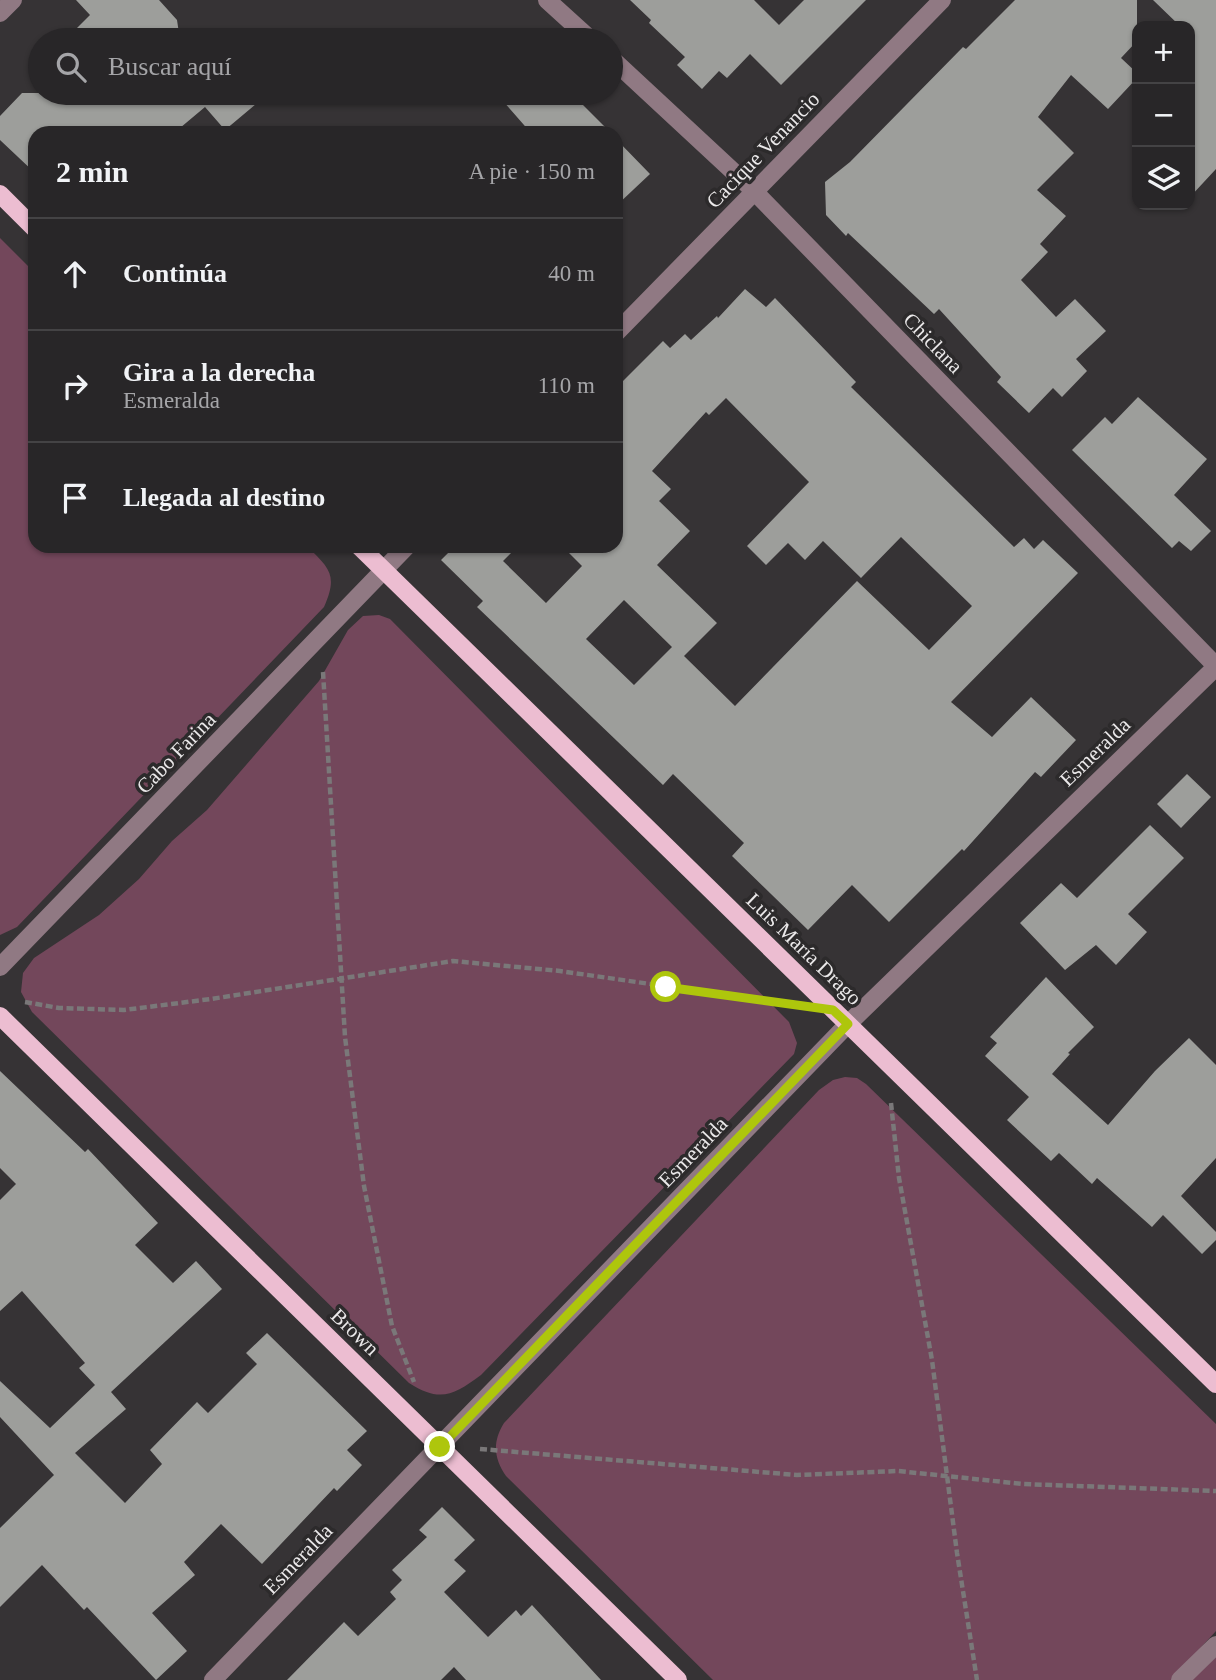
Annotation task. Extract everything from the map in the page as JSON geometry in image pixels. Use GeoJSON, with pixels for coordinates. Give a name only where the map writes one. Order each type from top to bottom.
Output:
{"type":"FeatureCollection","features":[{"type":"Feature","properties":{"kind":"main road"},"geometry":{"type":"LineString","coordinates":[[0,194],[28,222]]}},
{"type":"Feature","properties":{"kind":"main road","name":"Luis María Drago"},"geometry":{"type":"LineString","coordinates":[[366,553],[1216,1384]]}},
{"type":"Feature","properties":{"kind":"main road","name":"Brown"},"geometry":{"type":"LineString","coordinates":[[0,1016],[678,1680]]}},
{"type":"Feature","properties":{"kind":"street"},"geometry":{"type":"LineString","coordinates":[[0,13],[13,0]]}},
{"type":"Feature","properties":{"kind":"street"},"geometry":{"type":"LineString","coordinates":[[547,0],[578,28]]}},
{"type":"Feature","properties":{"kind":"street","name":"Cacique Venancio"},"geometry":{"type":"LineString","coordinates":[[623,326],[942,0]]}},
{"type":"Feature","properties":{"kind":"street","name":"Chiclana"},"geometry":{"type":"LineString","coordinates":[[623,69],[754,191],[1216,666]]}},
{"type":"Feature","properties":{"kind":"street"},"geometry":{"type":"LineString","coordinates":[[384,570],[400,553]]}},
{"type":"Feature","properties":{"kind":"street","name":"Cabo Farina"},"geometry":{"type":"LineString","coordinates":[[0,967],[384,570]]}},
{"type":"Feature","properties":{"kind":"street","name":"Esmeralda"},"geometry":{"type":"LineString","coordinates":[[213,1680],[848,1024],[1216,666]]}},
{"type":"Feature","properties":{"kind":"street"},"geometry":{"type":"LineString","coordinates":[[1180,1680],[1216,1644]]}},
{"type":"Feature","properties":{"kind":"path"},"geometry":{"type":"LineString","coordinates":[[320,636],[345,1037],[364,1186],[392,1326],[416,1387]]}},
{"type":"Feature","properties":{"kind":"path"},"geometry":{"type":"LineString","coordinates":[[23,1001],[59,1009],[124,1010],[453,961],[560,971],[833,1010]]}},
{"type":"Feature","properties":{"kind":"path"},"geometry":{"type":"LineString","coordinates":[[886,1062],[900,1178],[932,1360],[976,1680]]}},
{"type":"Feature","properties":{"kind":"path"},"geometry":{"type":"LineString","coordinates":[[440,1447],[797,1475],[898,1471],[1023,1484],[1216,1491]]}},
{"type":"Feature","properties":{"kind":"shaded area"},"geometry":{"type":"Polygon","coordinates":[[[0,238],[28,266],[28,553],[314,553],[326,567],[331,580],[324,607],[17,927],[0,935],[0,238]]]}},
{"type":"Feature","properties":{"kind":"shaded area"},"geometry":{"type":"Polygon","coordinates":[[[379,615],[390,619],[789,1022],[797,1043],[794,1054],[481,1375],[455,1392],[438,1395],[409,1383],[32,1012],[21,992],[23,973],[34,958],[99,915],[139,879],[172,841],[207,810],[319,681],[348,630],[363,616],[379,615]]]}},
{"type":"Feature","properties":{"kind":"shaded area"},"geometry":{"type":"Polygon","coordinates":[[[857,1078],[866,1084],[1216,1424],[1216,1631],[1171,1680],[713,1680],[502,1470],[496,1444],[504,1423],[819,1090],[833,1080],[857,1078]]]}},
{"type":"Feature","properties":{"kind":"shaded area"},"geometry":{"type":"Polygon","coordinates":[[[1216,1657],[1216,1680],[1192,1680],[1216,1657]]]}},
{"type":"Feature","properties":{"kind":"building"},"geometry":{"type":"Polygon","coordinates":[[[76,0],[159,0],[177,20],[178,28],[77,28],[90,15],[76,0]]]}},
{"type":"Feature","properties":{"kind":"building"},"geometry":{"type":"Polygon","coordinates":[[[630,0],[754,0],[779,25],[804,0],[866,0],[781,85],[750,54],[727,78],[719,71],[702,89],[677,65],[685,57],[649,23],[651,20],[630,0]]]}},
{"type":"Feature","properties":{"kind":"building"},"geometry":{"type":"Polygon","coordinates":[[[1015,0],[1137,0],[1137,21],[1132,21],[1132,46],[1121,58],[1132,68],[1132,83],[1108,109],[1071,75],[1038,117],[1074,153],[1037,190],[1066,216],[1040,244],[1048,252],[1021,280],[1056,317],[1075,299],[1106,331],[1076,359],[1087,371],[1062,397],[1053,388],[1029,413],[997,382],[1001,377],[939,309],[934,314],[826,215],[825,182],[850,162],[963,47],[966,49],[1015,0]]]}},
{"type":"Feature","properties":{"kind":"building"},"geometry":{"type":"Polygon","coordinates":[[[1153,0],[1216,0],[1216,169],[1195,192],[1195,21],[1175,21],[1153,0]]]}},
{"type":"Feature","properties":{"kind":"building"},"geometry":{"type":"Polygon","coordinates":[[[22,93],[28,93],[28,105],[255,105],[230,126],[222,126],[205,107],[182,126],[28,126],[28,166],[0,140],[0,116],[22,93]]]}},
{"type":"Feature","properties":{"kind":"building"},"geometry":{"type":"Polygon","coordinates":[[[506,105],[583,105],[604,126],[525,126],[506,105]]]}},
{"type":"Feature","properties":{"kind":"building"},"geometry":{"type":"Polygon","coordinates":[[[623,146],[650,174],[623,199],[623,146]]]}},
{"type":"Feature","properties":{"kind":"building"},"geometry":{"type":"Polygon","coordinates":[[[745,289],[766,307],[775,298],[856,382],[851,387],[1014,547],[1024,538],[1034,549],[1043,540],[1078,573],[951,702],[992,737],[1031,697],[1076,740],[1041,777],[1035,772],[964,851],[962,849],[889,922],[852,885],[808,930],[732,856],[744,843],[673,774],[663,785],[477,607],[483,601],[441,560],[448,553],[511,553],[503,561],[546,603],[582,566],[569,553],[623,553],[623,381],[663,341],[670,348],[685,334],[691,340],[717,316],[718,318],[745,289]],[[726,398],[709,415],[706,412],[652,471],[671,489],[659,501],[690,531],[657,565],[717,623],[684,656],[735,706],[857,581],[929,650],[972,606],[901,537],[861,578],[823,541],[805,560],[788,543],[766,565],[747,546],[809,482],[726,398]],[[624,600],[586,639],[634,685],[672,647],[624,600]]]}},
{"type":"Feature","properties":{"kind":"building"},"geometry":{"type":"Polygon","coordinates":[[[1138,397],[1207,459],[1174,495],[1211,531],[1191,551],[1179,541],[1172,548],[1072,450],[1105,417],[1112,424],[1138,397]]]}},
{"type":"Feature","properties":{"kind":"building"},"geometry":{"type":"Polygon","coordinates":[[[1187,774],[1211,797],[1181,828],[1157,804],[1187,774]]]}},
{"type":"Feature","properties":{"kind":"building"},"geometry":{"type":"Polygon","coordinates":[[[1150,825],[1184,858],[1128,914],[1147,932],[1116,965],[1096,945],[1065,970],[1020,923],[1061,883],[1077,898],[1150,825]]]}},
{"type":"Feature","properties":{"kind":"building"},"geometry":{"type":"Polygon","coordinates":[[[1046,977],[1094,1027],[1052,1074],[1108,1125],[1155,1071],[1189,1038],[1216,1065],[1216,1158],[1181,1196],[1216,1232],[1216,1240],[1202,1254],[1163,1215],[1152,1227],[1097,1178],[1092,1184],[1059,1153],[1051,1161],[1007,1120],[1029,1097],[985,1056],[997,1043],[990,1037],[1046,977]]]}},
{"type":"Feature","properties":{"kind":"building"},"geometry":{"type":"Polygon","coordinates":[[[0,1071],[85,1152],[88,1149],[158,1223],[135,1245],[173,1283],[196,1261],[222,1289],[111,1392],[126,1409],[75,1453],[125,1503],[162,1464],[150,1450],[197,1402],[208,1413],[257,1364],[246,1353],[267,1333],[367,1431],[347,1450],[362,1465],[337,1491],[334,1488],[262,1564],[221,1524],[184,1562],[195,1575],[152,1613],[187,1651],[156,1680],[87,1607],[84,1610],[42,1565],[0,1607],[0,1528],[54,1475],[0,1417],[0,1381],[50,1428],[95,1385],[79,1368],[85,1363],[22,1291],[0,1311],[0,1200],[16,1184],[0,1168],[0,1071]]]}},
{"type":"Feature","properties":{"kind":"building"},"geometry":{"type":"Polygon","coordinates":[[[442,1507],[475,1540],[454,1560],[466,1571],[444,1592],[488,1637],[516,1610],[521,1616],[532,1605],[601,1680],[466,1680],[454,1667],[441,1680],[287,1680],[344,1622],[358,1636],[396,1599],[390,1592],[402,1580],[392,1570],[427,1537],[419,1530],[442,1507]]]}},
{"type":"Feature","properties":{"kind":"route"},"geometry":{"type":"LineString","coordinates":[[440,1447],[848,1024],[833,1010],[666,987]]}}]}
